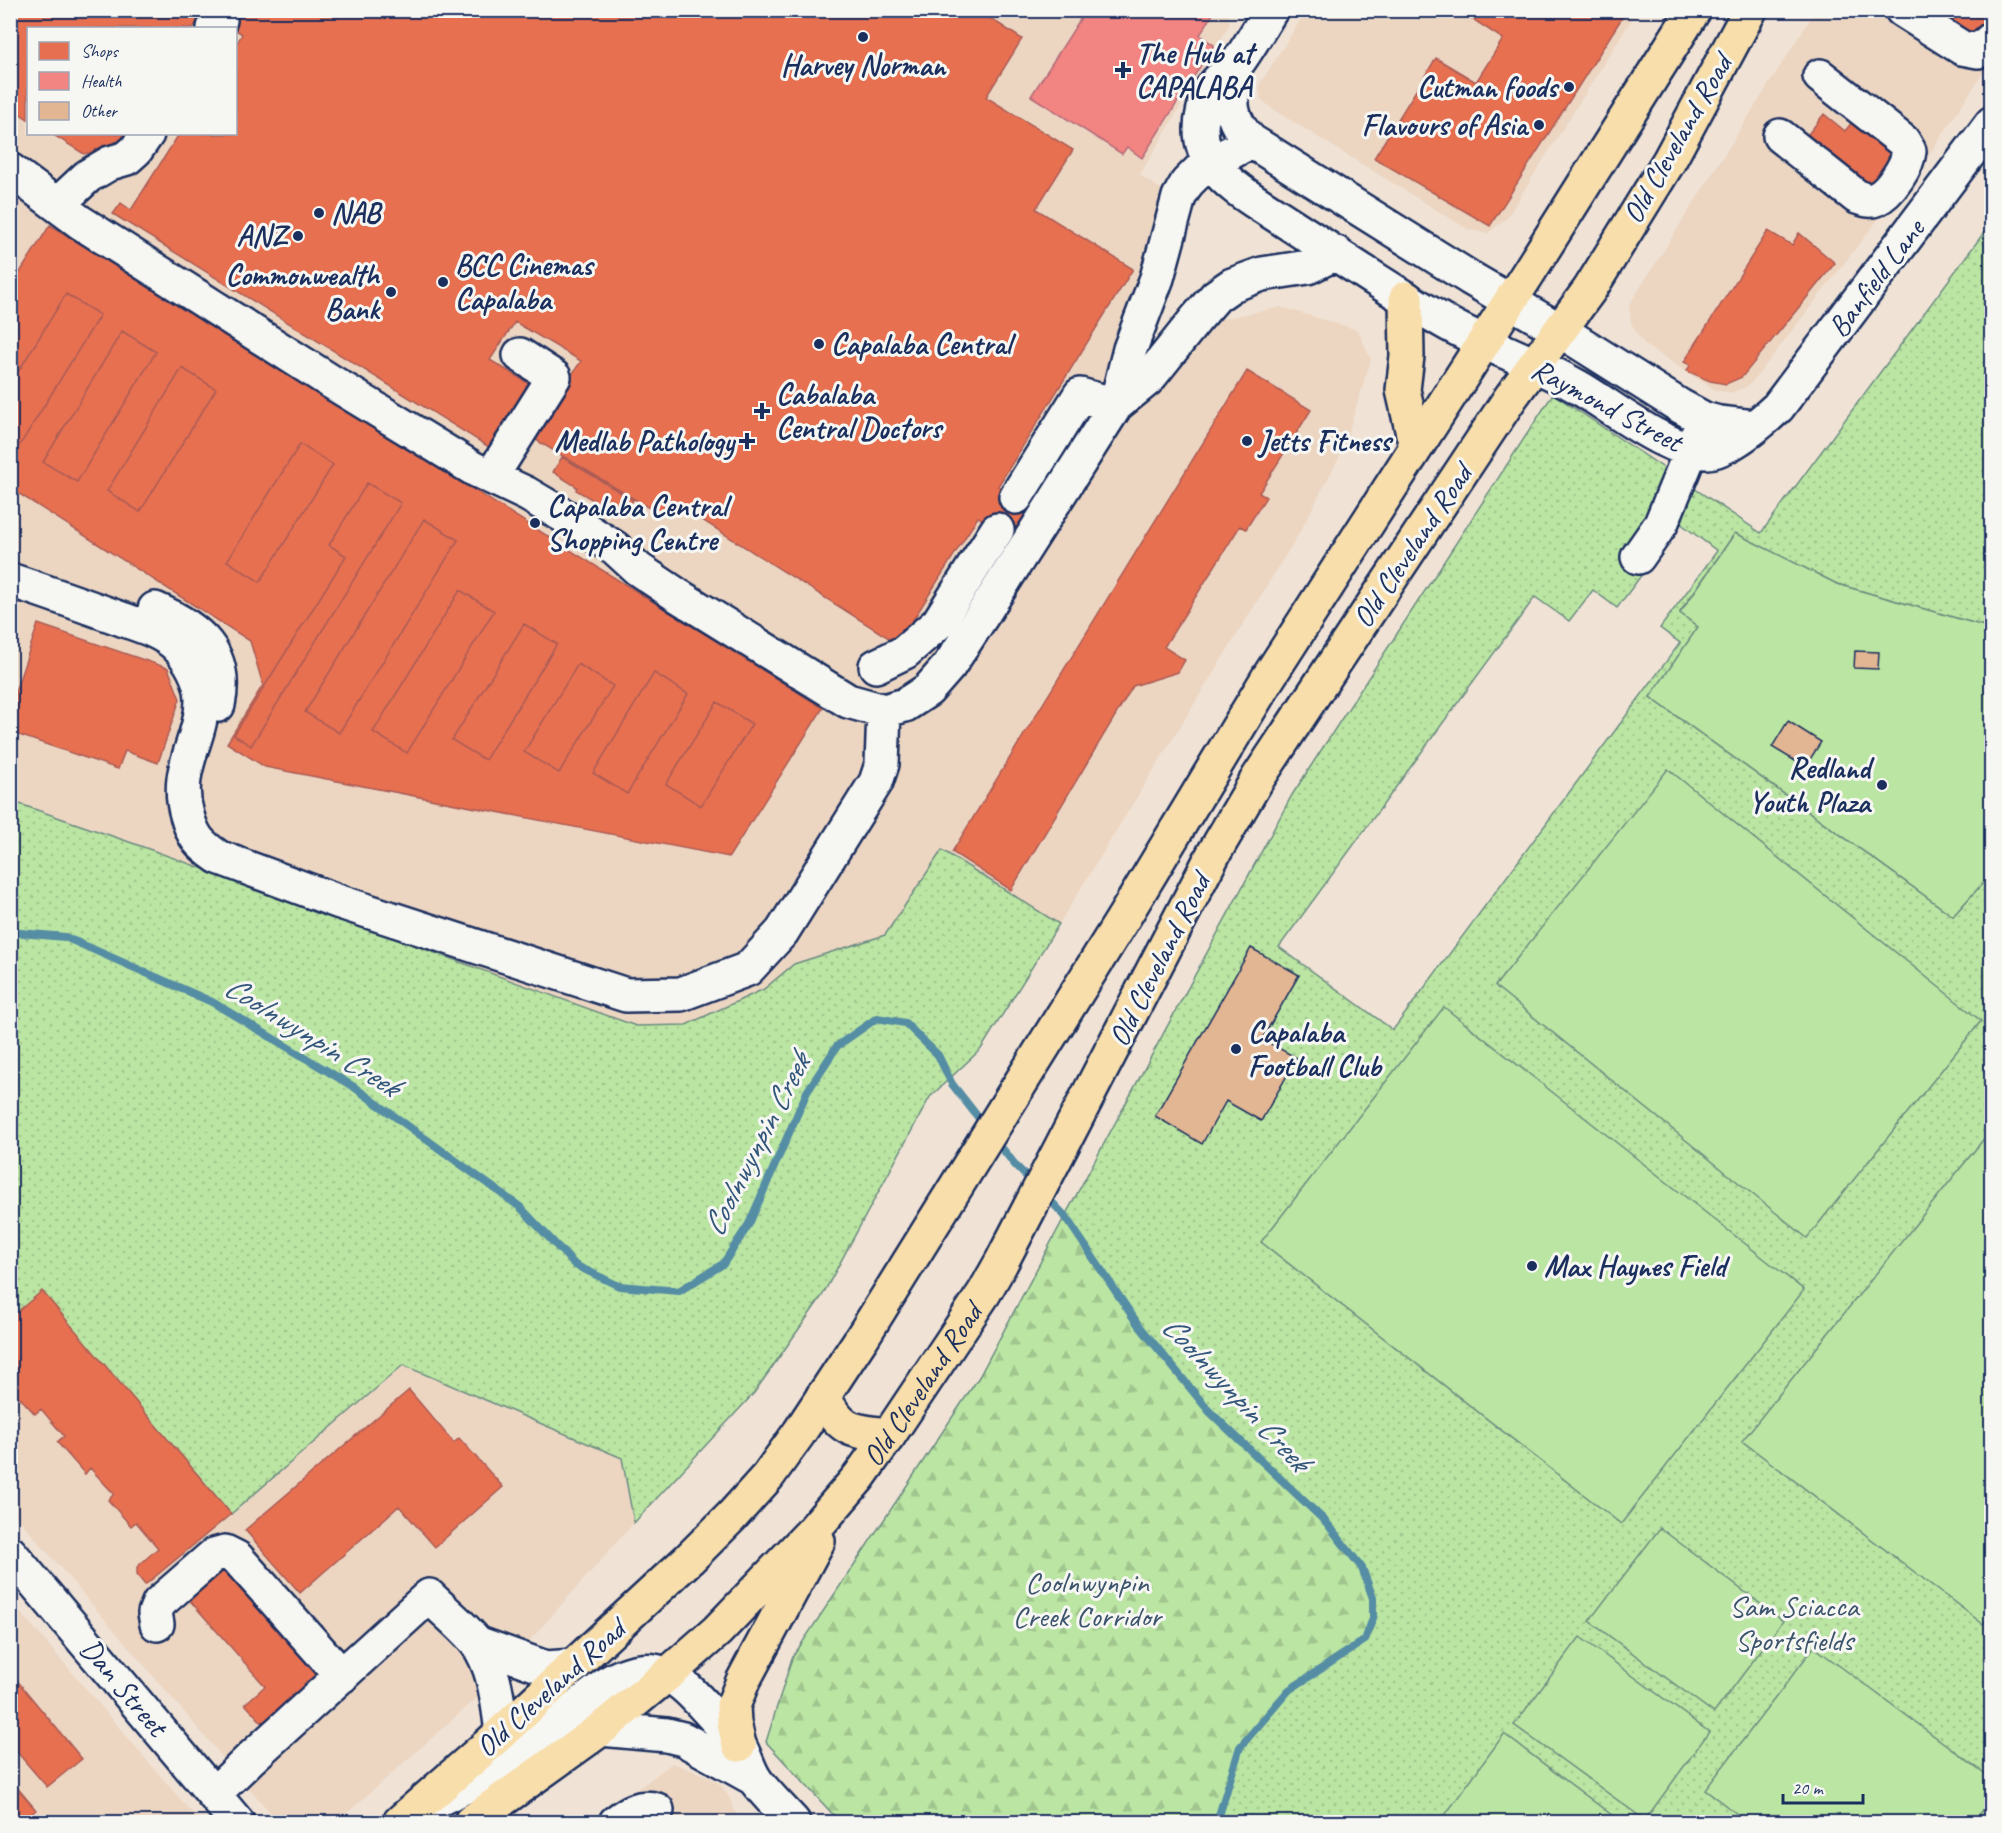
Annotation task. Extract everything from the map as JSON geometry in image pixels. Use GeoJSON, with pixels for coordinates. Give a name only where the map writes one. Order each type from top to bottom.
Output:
{"type":"FeatureCollection","features":[{"type":"Feature","properties":{"kind":"main road","name":"Old Cleveland Road"},"geometry":{"type":"LineString","coordinates":[[405,1818],[502,1732],[689,1559],[768,1476],[868,1327],[1124,917],[1263,687],[1694,10]]}},
{"type":"Feature","properties":{"kind":"main road","name":"Old Cleveland Road"},"geometry":{"type":"LineString","coordinates":[[471,1822],[601,1729],[717,1631],[810,1534],[838,1502],[889,1435],[984,1293],[1001,1263],[1214,853],[1258,778],[1511,397],[1590,289],[1669,161],[1750,10]]}},
{"type":"Feature","properties":{"kind":"main road"},"geometry":{"type":"LineString","coordinates":[[1406,298],[1407,356],[1403,390],[1416,447]]}},
{"type":"Feature","properties":{"kind":"main road"},"geometry":{"type":"LineString","coordinates":[[823,1396],[831,1413],[844,1426],[863,1432],[889,1435]]}},
{"type":"Feature","properties":{"kind":"main road"},"geometry":{"type":"LineString","coordinates":[[740,1745],[734,1723],[733,1706],[736,1697],[838,1502]]}},
{"type":"Feature","properties":{"kind":"street","name":"Raymond Street"},"geometry":{"type":"LineString","coordinates":[[1271,10],[1235,67],[1216,82],[1206,100],[1200,128],[1203,145],[1211,163],[1234,188],[1444,322],[1578,387],[1656,436],[1691,450],[1708,453],[1721,449],[1754,427]]}},
{"type":"Feature","properties":{"kind":"street"},"geometry":{"type":"LineString","coordinates":[[1902,10],[1962,48],[1978,51],[1992,39]]}},
{"type":"Feature","properties":{"kind":"street","name":"Raymond Street"},"geometry":{"type":"LineString","coordinates":[[1235,67],[1231,106],[1240,131],[1251,141],[1454,268],[1704,419],[1754,427]]}},
{"type":"Feature","properties":{"kind":"street"},"geometry":{"type":"LineString","coordinates":[[1780,136],[1857,197],[1869,200],[1877,199],[1886,192],[1906,165],[1909,151],[1903,141],[1820,75]]}},
{"type":"Feature","properties":{"kind":"street","name":"Banfield Lane"},"geometry":{"type":"LineString","coordinates":[[1754,427],[1778,407],[1992,123]]}},
{"type":"Feature","properties":{"kind":"street"},"geometry":{"type":"LineString","coordinates":[[57,205],[88,176],[126,158],[136,150],[146,135]]}},
{"type":"Feature","properties":{"kind":"street"},"geometry":{"type":"LineString","coordinates":[[10,170],[80,222],[320,375],[474,469],[527,494],[571,520],[615,548],[638,569],[677,595],[849,702],[884,711],[905,705],[928,690],[949,666],[1116,405],[1131,349],[1157,278],[1179,197],[1187,183],[1211,163],[1251,141]]}},
{"type":"Feature","properties":{"kind":"street"},"geometry":{"type":"LineString","coordinates":[[1116,405],[1148,379],[1216,296],[1232,285],[1262,274],[1308,267],[1336,253]]}},
{"type":"Feature","properties":{"kind":"street"},"geometry":{"type":"LineString","coordinates":[[491,477],[554,377],[520,356]]}},
{"type":"Feature","properties":{"kind":"street"},"geometry":{"type":"LineString","coordinates":[[1016,497],[1080,395],[1116,405]]}},
{"type":"Feature","properties":{"kind":"street"},"geometry":{"type":"LineString","coordinates":[[1638,557],[1661,524],[1704,419]]}},
{"type":"Feature","properties":{"kind":"street"},"geometry":{"type":"LineString","coordinates":[[876,666],[905,652],[938,623],[990,541],[1011,571]]}},
{"type":"Feature","properties":{"kind":"street"},"geometry":{"type":"LineString","coordinates":[[10,561],[155,609],[198,633],[212,651],[219,673],[219,701],[201,775],[202,796],[206,818],[214,833],[239,865]]}},
{"type":"Feature","properties":{"kind":"street"},"geometry":{"type":"LineString","coordinates":[[10,580],[149,629],[170,640],[181,651],[199,678],[202,698],[200,715],[183,779],[183,802],[192,832],[201,846],[218,857],[337,901],[626,995],[681,994],[748,969],[782,932],[876,782],[882,764],[884,711]]}},
{"type":"Feature","properties":{"kind":"street"},"geometry":{"type":"LineString","coordinates":[[157,1624],[155,1613],[159,1603],[214,1555],[225,1552],[237,1558],[342,1676]]}},
{"type":"Feature","properties":{"kind":"street","name":"Dan Street"},"geometry":{"type":"LineString","coordinates":[[10,1553],[237,1822]]}},
{"type":"Feature","properties":{"kind":"street"},"geometry":{"type":"LineString","coordinates":[[214,1794],[429,1596],[477,1643],[493,1676],[498,1695],[502,1732]]}},
{"type":"Feature","properties":{"kind":"street"},"geometry":{"type":"LineString","coordinates":[[477,1643],[546,1668],[574,1666]]}},
{"type":"Feature","properties":{"kind":"street"},"geometry":{"type":"LineString","coordinates":[[405,1818],[494,1773],[600,1689],[623,1674],[651,1670],[668,1674],[693,1693],[740,1745],[755,1779],[793,1822]]}},
{"type":"Feature","properties":{"kind":"street"},"geometry":{"type":"LineString","coordinates":[[601,1729],[657,1733],[683,1739],[755,1779]]}},
{"type":"Feature","properties":{"kind":"street"},"geometry":{"type":"LineString","coordinates":[[616,1822],[630,1811],[648,1807],[657,1810]]}},
{"type":"Feature","properties":{"kind":"shaded area","name":"Capalaba Central Shopping Centre"},"geometry":{"type":"Polygon","coordinates":[[[1229,10],[1230,24],[1140,175],[1164,191],[1111,438],[1221,319],[1281,307],[1358,330],[1371,360],[1343,450],[1300,532],[1059,924],[942,850],[885,935],[795,964],[764,989],[686,1025],[636,1026],[11,801],[11,11],[1229,10]]]}},
{"type":"Feature","properties":{"kind":"shaded area"},"geometry":{"type":"Polygon","coordinates":[[[1306,11],[1637,11],[1507,218],[1487,234],[1467,229],[1272,109],[1261,99],[1259,85],[1306,11]]]}},
{"type":"Feature","properties":{"kind":"shaded area"},"geometry":{"type":"Polygon","coordinates":[[[1815,11],[1991,11],[1991,61],[1935,146],[1758,375],[1748,386],[1731,393],[1715,390],[1646,346],[1631,323],[1629,305],[1815,11]]]}},
{"type":"Feature","properties":{"kind":"shaded area"},"geometry":{"type":"Polygon","coordinates":[[[10,1318],[231,1514],[403,1365],[622,1458],[634,1523],[485,1691],[337,1822],[278,1822],[11,1510],[10,1318]]]}},
{"type":"Feature","properties":{"kind":"shaded area"},"geometry":{"type":"Polygon","coordinates":[[[11,1601],[200,1822],[11,1822],[11,1601]]]}},
{"type":"Feature","properties":{"kind":"shaded area"},"geometry":{"type":"Polygon","coordinates":[[[672,1763],[707,1776],[721,1785],[735,1812],[744,1822],[594,1822],[672,1763]]]}},
{"type":"Feature","properties":{"kind":"green space","name":"Sam Sciacca Sportsfields"},"geometry":{"type":"Polygon","coordinates":[[[1991,223],[1991,628],[1837,584],[1735,533],[1680,612],[1699,626],[1650,697],[1953,916],[1991,874],[1991,1822],[1217,1822],[1240,1747],[1289,1690],[1365,1640],[1373,1618],[1373,1598],[1362,1568],[1326,1522],[1209,1411],[1137,1323],[1065,1216],[1292,795],[1553,394],[1761,533],[1991,223]],[[1680,523],[1617,608],[1593,590],[1569,621],[1535,597],[1279,947],[1393,1030],[1680,643],[1660,628],[1717,551],[1680,523]],[[1251,948],[1155,1116],[1202,1143],[1226,1101],[1261,1121],[1296,1059],[1262,1039],[1299,975],[1251,948]]]}},
{"type":"Feature","properties":{"kind":"green space","name":"Redland Youth Plaza"},"geometry":{"type":"Polygon","coordinates":[[[1735,533],[1837,584],[1991,628],[1991,874],[1953,916],[1650,697],[1698,627],[1680,613],[1735,533]]]}},
{"type":"Feature","properties":{"kind":"green space"},"geometry":{"type":"Polygon","coordinates":[[[1668,769],[1981,1021],[1807,1238],[1495,986],[1668,769]]]}},
{"type":"Feature","properties":{"kind":"green space"},"geometry":{"type":"Polygon","coordinates":[[[11,801],[636,1026],[686,1025],[764,989],[794,964],[885,935],[942,850],[1059,924],[981,1049],[930,1097],[822,1296],[754,1393],[634,1523],[622,1458],[403,1365],[231,1514],[42,1292],[11,1318],[11,801]]]}},
{"type":"Feature","properties":{"kind":"green space","name":"Max Haynes Field"},"geometry":{"type":"Polygon","coordinates":[[[1444,1007],[1804,1290],[1621,1524],[1261,1242],[1444,1007]]]}},
{"type":"Feature","properties":{"kind":"green space"},"geometry":{"type":"Polygon","coordinates":[[[1991,1130],[1992,1613],[1983,1624],[1742,1441],[1991,1130]]]}},
{"type":"Feature","properties":{"kind":"green space","name":"Coolnwynpin Creek Corridor"},"geometry":{"type":"Polygon","coordinates":[[[1065,1216],[1137,1323],[1209,1411],[1326,1522],[1362,1568],[1373,1598],[1373,1618],[1365,1640],[1289,1690],[1240,1747],[1217,1822],[840,1822],[766,1742],[792,1658],[979,1377],[1065,1216]]]}},
{"type":"Feature","properties":{"kind":"green space"},"geometry":{"type":"Polygon","coordinates":[[[1660,1528],[1783,1621],[1714,1713],[1589,1621],[1660,1528]]]}},
{"type":"Feature","properties":{"kind":"green space"},"geometry":{"type":"Polygon","coordinates":[[[1580,1637],[1709,1732],[1645,1820],[1514,1725],[1580,1637]]]}},
{"type":"Feature","properties":{"kind":"green space"},"geometry":{"type":"Polygon","coordinates":[[[1814,1647],[1991,1778],[1991,1799],[1974,1822],[1748,1822],[1705,1790],[1814,1647]]]}},
{"type":"Feature","properties":{"kind":"green space"},"geometry":{"type":"Polygon","coordinates":[[[1504,1734],[1621,1822],[1440,1822],[1504,1734]]]}},
{"type":"Feature","properties":{"kind":"building: Shops"},"geometry":{"type":"Polygon","coordinates":[[[10,10],[205,10],[194,27],[27,27],[27,118],[10,107],[10,10]]]}},
{"type":"Feature","properties":{"kind":"building: Shops","name":"Capalaba Central"},"geometry":{"type":"Polygon","coordinates":[[[205,10],[978,10],[1022,39],[986,97],[1073,150],[1036,209],[1133,269],[998,486],[1031,507],[1011,539],[978,517],[898,644],[669,499],[659,514],[531,437],[581,361],[515,322],[490,360],[531,385],[492,449],[113,214],[121,203],[131,210],[178,135],[237,135],[237,43],[242,34],[237,31],[237,27],[231,27],[205,10]]]}},
{"type":"Feature","properties":{"kind":"building: Shops"},"geometry":{"type":"Polygon","coordinates":[[[1472,10],[1627,10],[1490,226],[1374,158],[1436,58],[1476,82],[1503,39],[1468,16],[1472,10]]]}},
{"type":"Feature","properties":{"kind":"building: Shops"},"geometry":{"type":"Polygon","coordinates":[[[1914,10],[1992,10],[1973,41],[1914,10]]]}},
{"type":"Feature","properties":{"kind":"building: Shops"},"geometry":{"type":"Polygon","coordinates":[[[1824,114],[1845,131],[1856,117],[1901,152],[1871,191],[1805,138],[1824,114]]]}},
{"type":"Feature","properties":{"kind":"building: Shops"},"geometry":{"type":"Polygon","coordinates":[[[54,135],[127,135],[120,146],[84,154],[54,135]]]}},
{"type":"Feature","properties":{"kind":"building: Shops"},"geometry":{"type":"Polygon","coordinates":[[[50,225],[823,708],[729,857],[265,767],[227,743],[263,685],[250,641],[10,488],[10,288],[50,225]]]}},
{"type":"Feature","properties":{"kind":"building: Shops"},"geometry":{"type":"Polygon","coordinates":[[[1768,231],[1792,245],[1799,233],[1835,263],[1742,377],[1726,384],[1710,381],[1687,371],[1690,365],[1684,362],[1768,231]]]}},
{"type":"Feature","properties":{"kind":"building: Shops"},"geometry":{"type":"Polygon","coordinates":[[[66,294],[100,315],[20,445],[10,439],[10,385],[66,294]]]}},
{"type":"Feature","properties":{"kind":"building: Shops"},"geometry":{"type":"Polygon","coordinates":[[[122,331],[156,352],[77,482],[43,462],[122,331]]]}},
{"type":"Feature","properties":{"kind":"building: Shops"},"geometry":{"type":"Polygon","coordinates":[[[182,368],[216,389],[140,512],[107,491],[182,368]]]}},
{"type":"Feature","properties":{"kind":"building: Shops"},"geometry":{"type":"Polygon","coordinates":[[[1247,371],[1311,410],[1259,493],[1266,497],[1246,529],[1240,526],[1164,647],[1185,660],[1178,672],[1133,686],[1011,890],[952,852],[1247,371]]]}},
{"type":"Feature","properties":{"kind":"building: Shops"},"geometry":{"type":"Polygon","coordinates":[[[300,444],[333,465],[260,582],[227,561],[300,444]]]}},
{"type":"Feature","properties":{"kind":"building: Shops"},"geometry":{"type":"Polygon","coordinates":[[[562,457],[633,500],[624,515],[600,500],[598,503],[576,490],[577,487],[553,472],[562,457]]]}},
{"type":"Feature","properties":{"kind":"building: Shops"},"geometry":{"type":"Polygon","coordinates":[[[367,483],[401,503],[251,746],[234,735],[346,556],[329,545],[367,483]]]}},
{"type":"Feature","properties":{"kind":"building: Shops"},"geometry":{"type":"Polygon","coordinates":[[[424,519],[458,540],[339,733],[305,712],[424,519]]]}},
{"type":"Feature","properties":{"kind":"building: Shops"},"geometry":{"type":"Polygon","coordinates":[[[460,590],[494,611],[407,753],[373,732],[460,590]]]}},
{"type":"Feature","properties":{"kind":"building: Shops"},"geometry":{"type":"Polygon","coordinates":[[[38,624],[168,668],[180,699],[158,763],[125,751],[118,769],[10,732],[10,707],[38,624]]]}},
{"type":"Feature","properties":{"kind":"building: Shops"},"geometry":{"type":"Polygon","coordinates":[[[524,624],[557,644],[485,760],[452,740],[524,624]]]}},
{"type":"Feature","properties":{"kind":"building: Shops"},"geometry":{"type":"Polygon","coordinates":[[[578,664],[613,686],[559,773],[524,752],[578,664]]]}},
{"type":"Feature","properties":{"kind":"building: Shops"},"geometry":{"type":"Polygon","coordinates":[[[654,673],[688,694],[627,794],[593,773],[654,673]]]}},
{"type":"Feature","properties":{"kind":"building: Shops"},"geometry":{"type":"Polygon","coordinates":[[[717,702],[752,724],[701,806],[666,784],[717,702]]]}},
{"type":"Feature","properties":{"kind":"building: Shops"},"geometry":{"type":"Polygon","coordinates":[[[42,1291],[231,1514],[145,1585],[137,1575],[137,1567],[158,1548],[136,1522],[131,1526],[108,1500],[114,1494],[90,1468],[85,1474],[57,1442],[64,1436],[41,1409],[35,1414],[12,1389],[18,1384],[10,1374],[10,1318],[42,1291]]]}},
{"type":"Feature","properties":{"kind":"building: Shops"},"geometry":{"type":"Polygon","coordinates":[[[409,1390],[454,1443],[459,1438],[503,1487],[435,1547],[399,1506],[300,1593],[245,1530],[409,1390]]]}},
{"type":"Feature","properties":{"kind":"building: Shops"},"geometry":{"type":"Polygon","coordinates":[[[225,1560],[325,1674],[267,1728],[245,1704],[265,1686],[185,1595],[225,1560]]]}},
{"type":"Feature","properties":{"kind":"building: Shops"},"geometry":{"type":"Polygon","coordinates":[[[10,1672],[82,1759],[47,1787],[10,1744],[10,1672]]]}},
{"type":"Feature","properties":{"kind":"building: Shops"},"geometry":{"type":"Polygon","coordinates":[[[10,1779],[36,1810],[22,1822],[14,1822],[10,1819],[10,1779]]]}},
{"type":"Feature","properties":{"kind":"building: Health","name":"The Hub at CAPALABA"},"geometry":{"type":"Polygon","coordinates":[[[1086,10],[1207,10],[1213,14],[1200,35],[1214,45],[1142,158],[1127,147],[1122,154],[1031,96],[1086,10]]]}},
{"type":"Feature","properties":{"kind":"building: Other"},"geometry":{"type":"Polygon","coordinates":[[[1855,651],[1879,652],[1878,669],[1854,668],[1855,651]]]}},
{"type":"Feature","properties":{"kind":"building: Other"},"geometry":{"type":"Polygon","coordinates":[[[1788,721],[1821,742],[1805,767],[1772,747],[1788,721]]]}},
{"type":"Feature","properties":{"kind":"building: Other","name":"Capalaba Football Club"},"geometry":{"type":"Polygon","coordinates":[[[1251,948],[1299,975],[1262,1039],[1297,1058],[1261,1121],[1226,1101],[1202,1144],[1155,1116],[1251,948]]]}},
{"type":"Feature","properties":{"kind":"waterway","name":"Coolnwynpin Creek"},"geometry":{"type":"LineString","coordinates":[[10,932],[65,937],[212,1002],[354,1087],[520,1207],[575,1265],[619,1286],[679,1291],[723,1264],[749,1224],[807,1092],[837,1046],[877,1018],[905,1023],[938,1055],[952,1084],[985,1126]]}},
{"type":"Feature","properties":{"kind":"waterway","name":"Coolnwynpin Creek"},"geometry":{"type":"LineString","coordinates":[[994,1138],[1016,1166],[1035,1185]]}},
{"type":"Feature","properties":{"kind":"waterway","name":"Coolnwynpin Creek"},"geometry":{"type":"LineString","coordinates":[[1044,1194],[1065,1216],[1137,1323],[1209,1411],[1326,1522],[1362,1568],[1373,1598],[1373,1618],[1365,1640],[1289,1690],[1240,1747],[1217,1822]]}},
{"type":"Feature","properties":{"kind":"place","name":"Harvey Norman"},"geometry":{"type":"Point","coordinates":[863,37]}},
{"type":"Feature","properties":{"kind":"place","name":"The Hub at CAPALABA"},"geometry":{"type":"Point","coordinates":[1123,70]}},
{"type":"Feature","properties":{"kind":"place","name":"Cutman foods"},"geometry":{"type":"Point","coordinates":[1569,87]}},
{"type":"Feature","properties":{"kind":"place","name":"Flavours of Asia"},"geometry":{"type":"Point","coordinates":[1539,125]}},
{"type":"Feature","properties":{"kind":"place","name":"NAB"},"geometry":{"type":"Point","coordinates":[319,213]}},
{"type":"Feature","properties":{"kind":"place","name":"ANZ"},"geometry":{"type":"Point","coordinates":[298,236]}},
{"type":"Feature","properties":{"kind":"place","name":"BCC Cinemas Capalaba"},"geometry":{"type":"Point","coordinates":[443,282]}},
{"type":"Feature","properties":{"kind":"place","name":"Commonwealth Bank"},"geometry":{"type":"Point","coordinates":[391,292]}},
{"type":"Feature","properties":{"kind":"place","name":"Capalaba Central"},"geometry":{"type":"Point","coordinates":[819,344]}},
{"type":"Feature","properties":{"kind":"place","name":"Cabalaba Central Doctors"},"geometry":{"type":"Point","coordinates":[762,411]}},
{"type":"Feature","properties":{"kind":"place","name":"Medlab Pathology"},"geometry":{"type":"Point","coordinates":[747,441]}},
{"type":"Feature","properties":{"kind":"place","name":"Jetts Fitness"},"geometry":{"type":"Point","coordinates":[1247,441]}},
{"type":"Feature","properties":{"kind":"place","name":"Capalaba Central Shopping Centre"},"geometry":{"type":"Point","coordinates":[535,523]}},
{"type":"Feature","properties":{"kind":"place","name":"Redland Youth Plaza"},"geometry":{"type":"Point","coordinates":[1882,785]}},
{"type":"Feature","properties":{"kind":"place","name":"Capalaba Football Club"},"geometry":{"type":"Point","coordinates":[1236,1049]}},
{"type":"Feature","properties":{"kind":"place","name":"Max Haynes Field"},"geometry":{"type":"Point","coordinates":[1532,1266]}}]}
